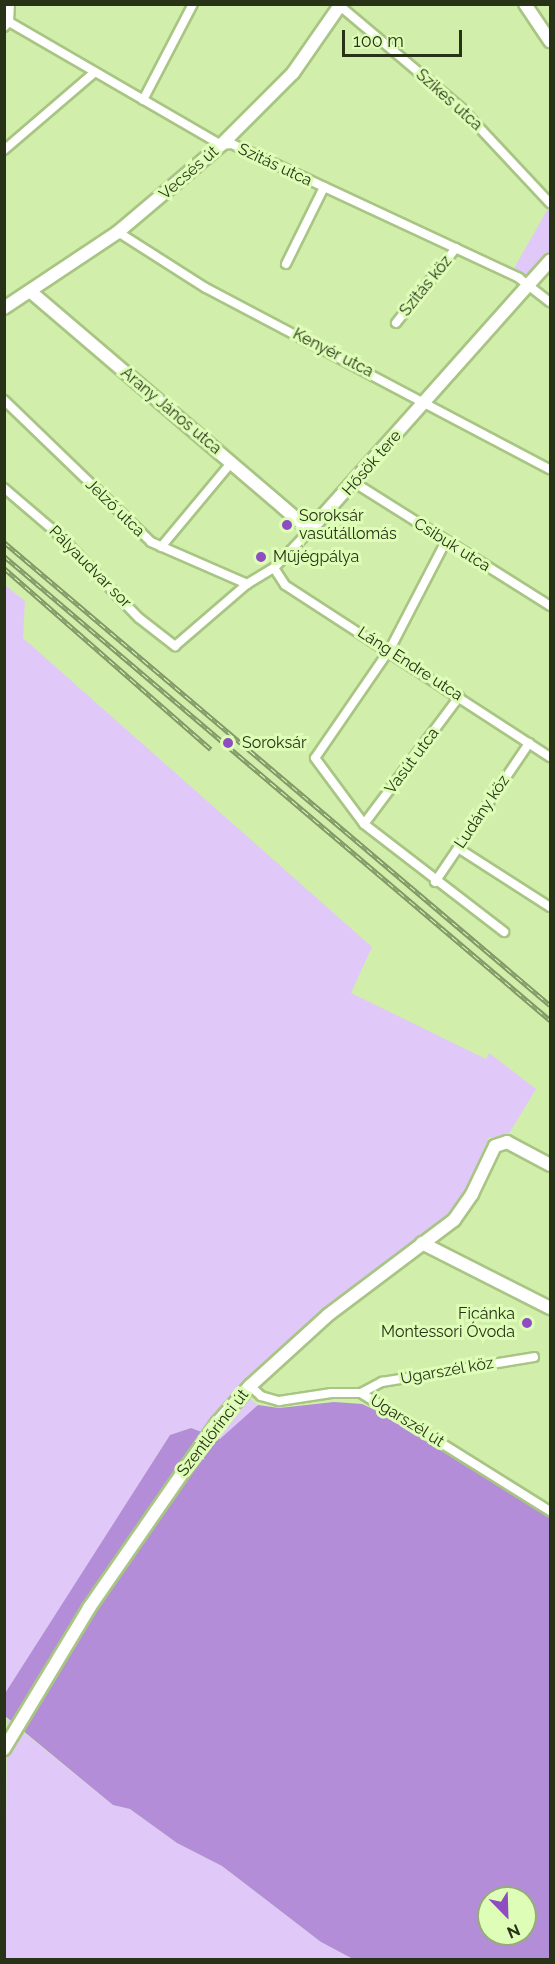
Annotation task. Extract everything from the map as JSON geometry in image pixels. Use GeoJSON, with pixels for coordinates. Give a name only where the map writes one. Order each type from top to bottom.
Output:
{"type":"FeatureCollection","features":[{"type":"Feature","properties":{"kind":"street"},"geometry":{"type":"LineString","coordinates":[[6,23],[10,4]]}},
{"type":"Feature","properties":{"kind":"street"},"geometry":{"type":"LineString","coordinates":[[143,100],[193,4]]}},
{"type":"Feature","properties":{"kind":"street"},"geometry":{"type":"LineString","coordinates":[[525,4],[550,41]]}},
{"type":"Feature","properties":{"kind":"street","name":"Vecsés út"},"geometry":{"type":"LineString","coordinates":[[4,308],[118,232],[221,145],[293,73],[340,5]]}},
{"type":"Feature","properties":{"kind":"street","name":"Szikes utca"},"geometry":{"type":"LineString","coordinates":[[340,5],[461,108],[550,199]]}},
{"type":"Feature","properties":{"kind":"street","name":"Szitás utca"},"geometry":{"type":"LineString","coordinates":[[6,23],[221,145],[232,144],[456,248],[529,283],[550,302]]}},
{"type":"Feature","properties":{"kind":"street"},"geometry":{"type":"LineString","coordinates":[[4,150],[95,72]]}},
{"type":"Feature","properties":{"kind":"street"},"geometry":{"type":"LineString","coordinates":[[286,264],[324,187]]}},
{"type":"Feature","properties":{"kind":"street","name":"Kenyér utca"},"geometry":{"type":"LineString","coordinates":[[118,232],[206,288],[425,401],[550,469]]}},
{"type":"Feature","properties":{"kind":"street","name":"Szitás köz"},"geometry":{"type":"LineString","coordinates":[[396,323],[456,248]]}},
{"type":"Feature","properties":{"kind":"street","name":"Hősök tere"},"geometry":{"type":"LineString","coordinates":[[175,646],[247,584],[274,568],[355,483],[550,261]]}},
{"type":"Feature","properties":{"kind":"street","name":"Arany János utca"},"geometry":{"type":"LineString","coordinates":[[31,292],[310,530]]}},
{"type":"Feature","properties":{"kind":"street","name":"Jelző utca"},"geometry":{"type":"LineString","coordinates":[[4,400],[151,542],[247,584]]}},
{"type":"Feature","properties":{"kind":"street"},"geometry":{"type":"LineString","coordinates":[[161,547],[231,463]]}},
{"type":"Feature","properties":{"kind":"street","name":"Csibuk utca"},"geometry":{"type":"LineString","coordinates":[[355,483],[550,606]]}},
{"type":"Feature","properties":{"kind":"street","name":"Pályaudvar sor"},"geometry":{"type":"LineString","coordinates":[[4,488],[59,535],[139,618],[175,646]]}},
{"type":"Feature","properties":{"kind":"street"},"geometry":{"type":"LineString","coordinates":[[446,541],[390,649],[315,758],[364,825],[504,933]]}},
{"type":"Feature","properties":{"kind":"street","name":"Láng Endre utca"},"geometry":{"type":"LineString","coordinates":[[274,568],[285,585],[390,649],[550,757]]}},
{"type":"Feature","properties":{"kind":"street","name":"Vasút utca"},"geometry":{"type":"LineString","coordinates":[[364,825],[459,697]]}},
{"type":"Feature","properties":{"kind":"street","name":"Ludány köz"},"geometry":{"type":"LineString","coordinates":[[435,882],[529,743]]}},
{"type":"Feature","properties":{"kind":"street"},"geometry":{"type":"LineString","coordinates":[[458,848],[550,907]]}},
{"type":"Feature","properties":{"kind":"street","name":"Szentlőrinci út"},"geometry":{"type":"LineString","coordinates":[[4,1749],[115,1570],[218,1422],[250,1386],[328,1315],[454,1220],[465,1207],[500,1142],[507,1142],[550,1165]]}},
{"type":"Feature","properties":{"kind":"street"},"geometry":{"type":"LineString","coordinates":[[422,1243],[550,1308]]}},
{"type":"Feature","properties":{"kind":"street","name":"Ugarszél köz"},"geometry":{"type":"LineString","coordinates":[[361,1393],[382,1382],[534,1358]]}},
{"type":"Feature","properties":{"kind":"street","name":"Ugarszél út"},"geometry":{"type":"LineString","coordinates":[[250,1386],[261,1396],[279,1401],[331,1393],[361,1393],[550,1508]]}},
{"type":"Feature","properties":{"kind":"shaded area"},"geometry":{"type":"Polygon","coordinates":[[[550,205],[550,256],[525,279],[512,272],[550,205]]]}},
{"type":"Feature","properties":{"kind":"shaded area"},"geometry":{"type":"Polygon","coordinates":[[[5,585],[25,601],[23,638],[372,947],[351,993],[486,1059],[489,1053],[536,1089],[507,1137],[489,1137],[466,1192],[450,1216],[238,1390],[258,1405],[220,1440],[191,1428],[170,1435],[5,1695],[5,585]]]}},
{"type":"Feature","properties":{"kind":"shaded area"},"geometry":{"type":"Polygon","coordinates":[[[334,1402],[362,1404],[430,1435],[550,1517],[550,1959],[353,1959],[321,1942],[222,1866],[177,1843],[130,1809],[113,1805],[5,1716],[4,1695],[170,1435],[191,1428],[220,1439],[258,1405],[279,1408],[334,1402]]]}},
{"type":"Feature","properties":{"kind":"shaded area"},"geometry":{"type":"Polygon","coordinates":[[[7,1719],[113,1805],[130,1809],[177,1843],[222,1866],[321,1942],[353,1959],[5,1960],[7,1719]]]}},
{"type":"Feature","properties":{"kind":"railway"},"geometry":{"type":"LineString","coordinates":[[4,542],[550,1005]]}},
{"type":"Feature","properties":{"kind":"railway"},"geometry":{"type":"LineString","coordinates":[[4,556],[550,1020]]}},
{"type":"Feature","properties":{"kind":"railway"},"geometry":{"type":"LineString","coordinates":[[4,568],[211,749]]}},
{"type":"Feature","properties":{"kind":"place","name":"Soroksár vasútállomás"},"geometry":{"type":"Point","coordinates":[287,525]}},
{"type":"Feature","properties":{"kind":"place","name":"Műjégpálya"},"geometry":{"type":"Point","coordinates":[261,557]}},
{"type":"Feature","properties":{"kind":"place","name":"Soroksár"},"geometry":{"type":"Point","coordinates":[228,743]}},
{"type":"Feature","properties":{"kind":"place","name":"Ficánka Montessori Óvoda"},"geometry":{"type":"Point","coordinates":[527,1323]}}]}
